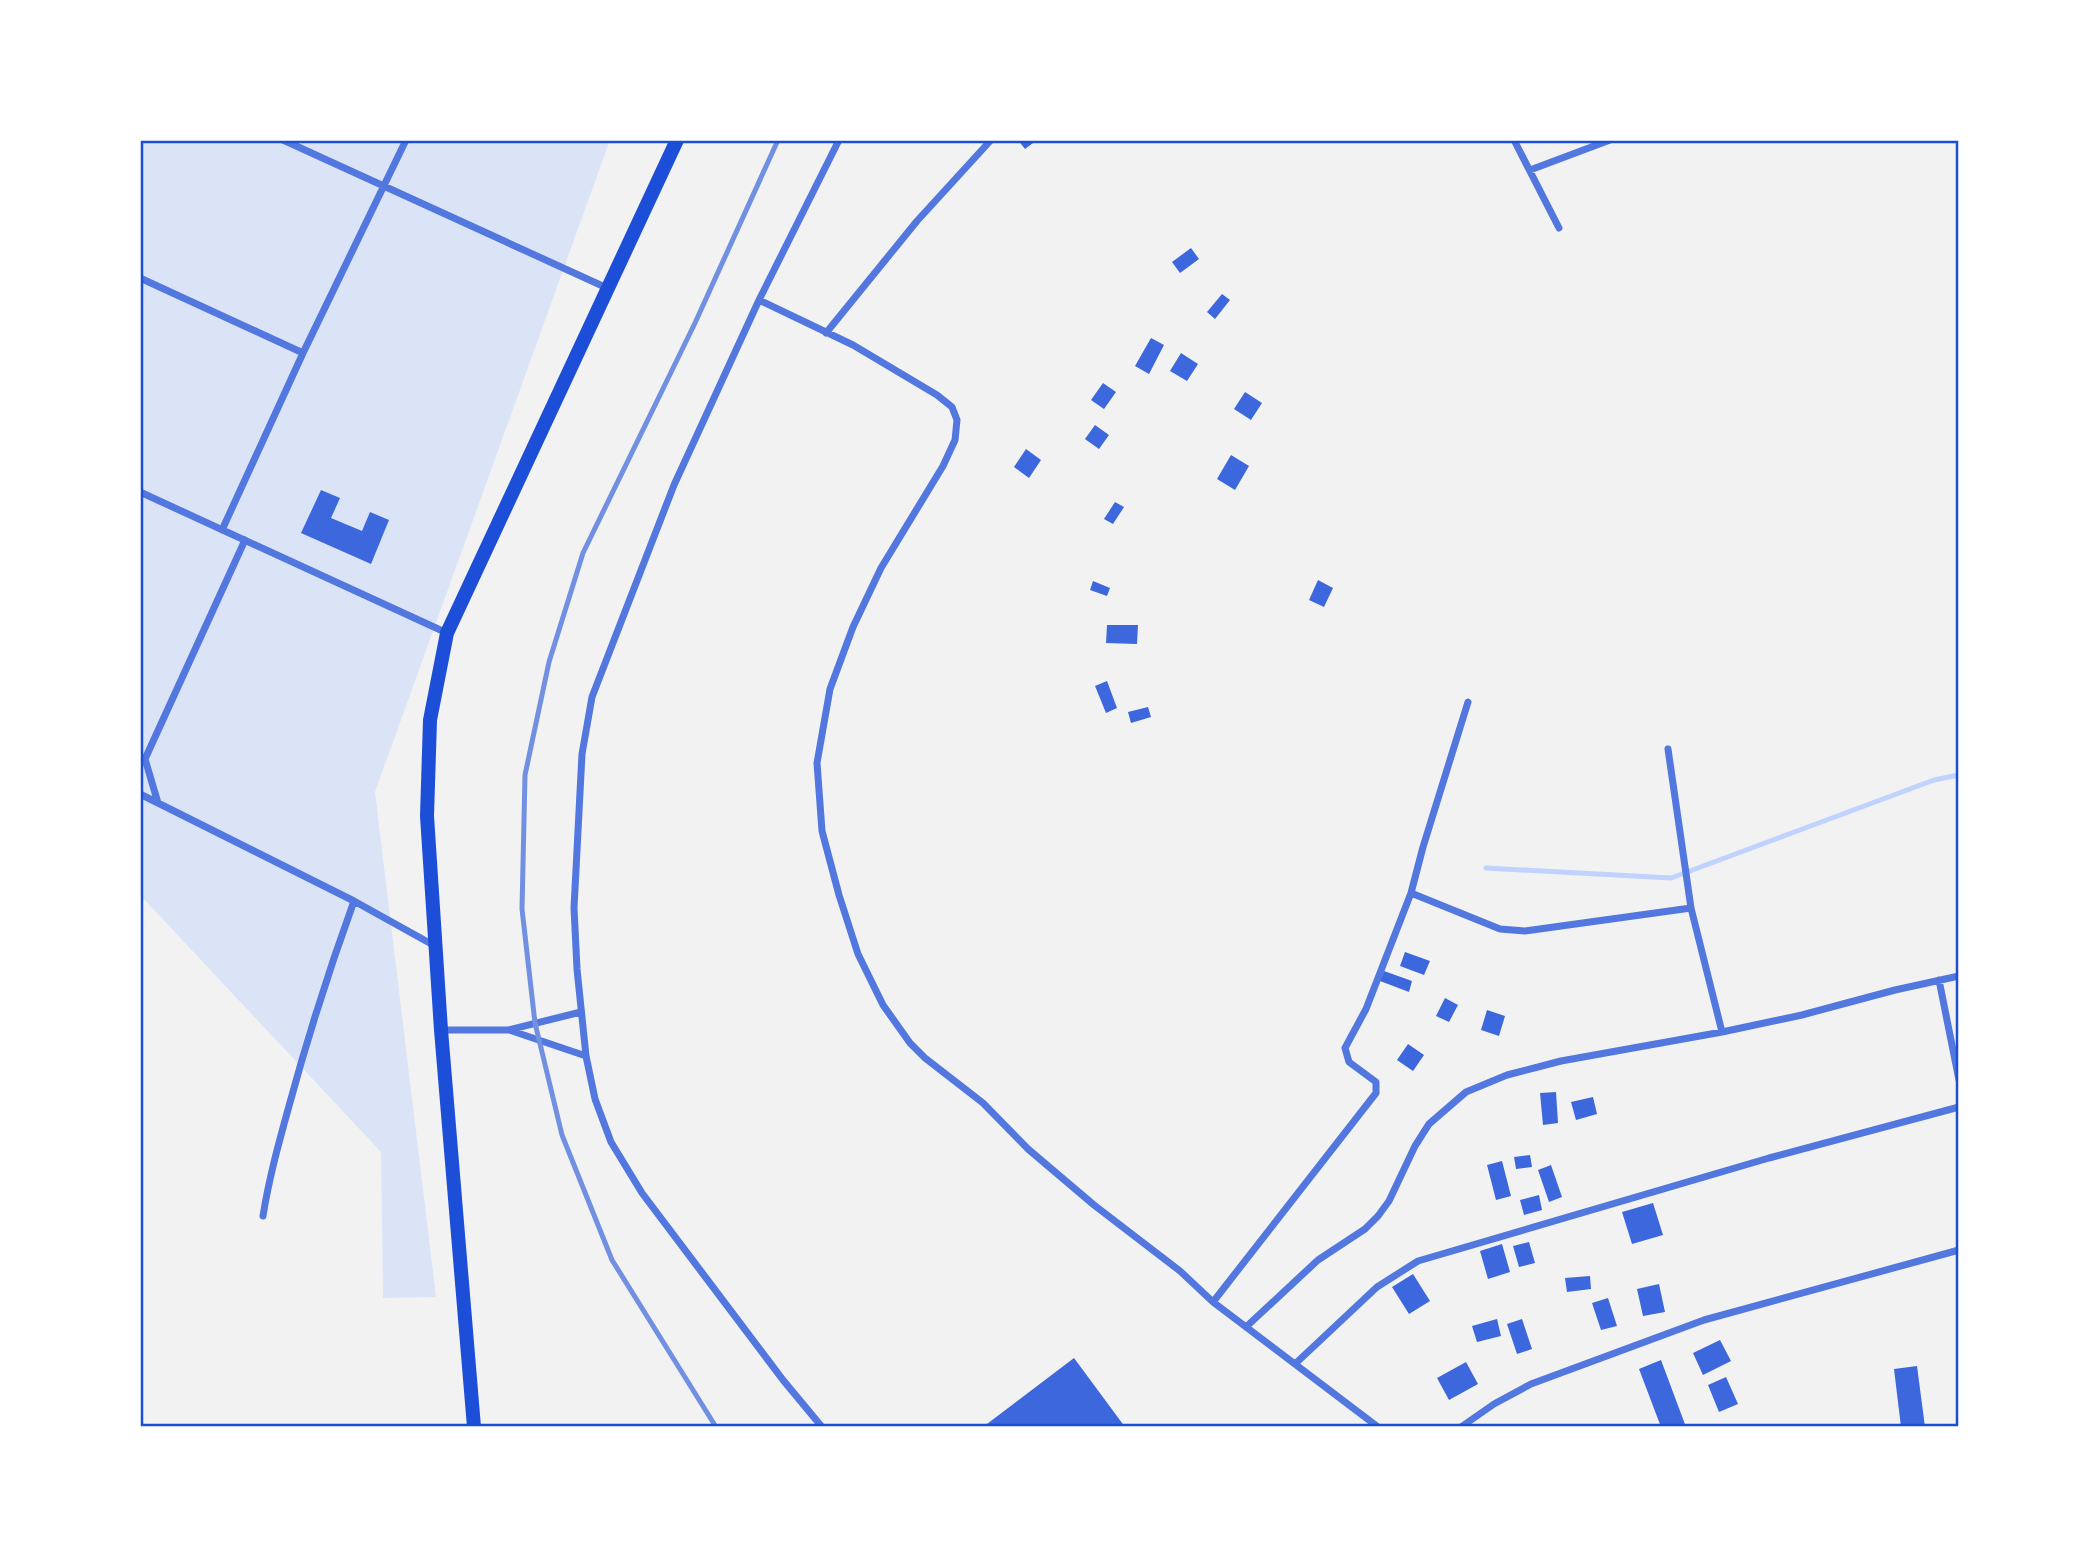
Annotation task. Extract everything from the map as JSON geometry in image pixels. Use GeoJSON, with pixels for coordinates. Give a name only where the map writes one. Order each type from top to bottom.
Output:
{"type":"FeatureCollection","features":[{"type":"Feature","properties":{"kind":"highway"},"geometry":{"type":"LineString","coordinates":[[474,1427],[441,1030],[427,816],[430,720],[447,633],[677,140]]}},
{"type":"Feature","properties":{"kind":"street"},"geometry":{"type":"LineString","coordinates":[[283,140],[607,288]]}},
{"type":"Feature","properties":{"kind":"street"},"geometry":{"type":"LineString","coordinates":[[222,530],[303,353],[406,140]]}},
{"type":"Feature","properties":{"kind":"street"},"geometry":{"type":"LineString","coordinates":[[822,1427],[783,1380],[642,1193],[611,1142],[595,1099],[586,1056],[574,908],[582,754],[592,697],[674,485],[759,300],[839,140]]}},
{"type":"Feature","properties":{"kind":"street"},"geometry":{"type":"LineString","coordinates":[[826,332],[917,221],[991,140]]}},
{"type":"Feature","properties":{"kind":"street"},"geometry":{"type":"LineString","coordinates":[[1514,140],[1559,228]]}},
{"type":"Feature","properties":{"kind":"street"},"geometry":{"type":"LineString","coordinates":[[1530,170],[1610,140]]}},
{"type":"Feature","properties":{"kind":"street"},"geometry":{"type":"LineString","coordinates":[[140,278],[303,353]]}},
{"type":"Feature","properties":{"kind":"street"},"geometry":{"type":"LineString","coordinates":[[759,300],[853,345],[937,395],[953,407],[957,419],[955,440],[943,466],[881,568],[853,627],[830,689],[817,763],[822,831],[839,895],[858,954],[883,1005],[910,1043],[925,1058],[983,1103],[1028,1149],[1094,1205],[1180,1271],[1213,1302],[1378,1427]]}},
{"type":"Feature","properties":{"kind":"street"},"geometry":{"type":"LineString","coordinates":[[140,492],[447,633]]}},
{"type":"Feature","properties":{"kind":"street"},"geometry":{"type":"LineString","coordinates":[[158,803],[143,761],[245,540]]}},
{"type":"Feature","properties":{"kind":"street"},"geometry":{"type":"LineString","coordinates":[[1213,1302],[1376,1093],[1376,1082],[1349,1062],[1345,1048],[1366,1009],[1411,893],[1468,702]]}},
{"type":"Feature","properties":{"kind":"street"},"geometry":{"type":"LineString","coordinates":[[1668,749],[1691,908],[1722,1032]]}},
{"type":"Feature","properties":{"kind":"street"},"geometry":{"type":"LineString","coordinates":[[140,794],[354,901],[436,946]]}},
{"type":"Feature","properties":{"kind":"street"},"geometry":{"type":"LineString","coordinates":[[1411,893],[1500,929],[1525,932],[1691,908]]}},
{"type":"Feature","properties":{"kind":"street"},"geometry":{"type":"LineString","coordinates":[[263,1216],[269,1180],[320,994],[354,901]]}},
{"type":"Feature","properties":{"kind":"street"},"geometry":{"type":"LineString","coordinates":[[1246,1327],[1318,1260],[1365,1229],[1378,1216],[1429,1124],[1466,1092],[1507,1075],[1561,1061],[1802,1015],[1959,976]]}},
{"type":"Feature","properties":{"kind":"street"},"geometry":{"type":"LineString","coordinates":[[1939,980],[1959,1080]]}},
{"type":"Feature","properties":{"kind":"street"},"geometry":{"type":"LineString","coordinates":[[441,1030],[508,1030],[581,1013]]}},
{"type":"Feature","properties":{"kind":"street"},"geometry":{"type":"LineString","coordinates":[[508,1030],[586,1056]]}},
{"type":"Feature","properties":{"kind":"street"},"geometry":{"type":"LineString","coordinates":[[1295,1364],[1377,1287],[1418,1261],[1769,1158],[1959,1107]]}},
{"type":"Feature","properties":{"kind":"street"},"geometry":{"type":"LineString","coordinates":[[1461,1427],[1493,1404],[1531,1384],[1704,1320],[1959,1250]]}},
{"type":"Feature","properties":{"kind":"shaded area"},"geometry":{"type":"Polygon","coordinates":[[[140,140],[610,140],[375,792],[436,1297],[383,1298],[381,1152],[140,895],[140,140]]]}},
{"type":"Feature","properties":{"kind":"building"},"geometry":{"type":"Polygon","coordinates":[[[1018,140],[1037,140],[1025,149],[1018,140]]]}},
{"type":"Feature","properties":{"kind":"building"},"geometry":{"type":"Polygon","coordinates":[[[1191,248],[1199,259],[1180,273],[1172,262],[1191,248]]]}},
{"type":"Feature","properties":{"kind":"building"},"geometry":{"type":"Polygon","coordinates":[[[1222,294],[1230,300],[1215,319],[1207,312],[1222,294]]]}},
{"type":"Feature","properties":{"kind":"building"},"geometry":{"type":"Polygon","coordinates":[[[1151,338],[1164,345],[1149,374],[1135,366],[1151,338]]]}},
{"type":"Feature","properties":{"kind":"building"},"geometry":{"type":"Polygon","coordinates":[[[1181,353],[1198,364],[1187,381],[1170,371],[1181,353]]]}},
{"type":"Feature","properties":{"kind":"building"},"geometry":{"type":"Polygon","coordinates":[[[1103,383],[1116,392],[1104,409],[1091,400],[1103,383]]]}},
{"type":"Feature","properties":{"kind":"building"},"geometry":{"type":"Polygon","coordinates":[[[1245,392],[1262,403],[1251,420],[1234,409],[1245,392]]]}},
{"type":"Feature","properties":{"kind":"building"},"geometry":{"type":"Polygon","coordinates":[[[1095,425],[1109,435],[1099,449],[1085,439],[1095,425]]]}},
{"type":"Feature","properties":{"kind":"building"},"geometry":{"type":"Polygon","coordinates":[[[1026,449],[1041,460],[1029,478],[1014,467],[1026,449]]]}},
{"type":"Feature","properties":{"kind":"building"},"geometry":{"type":"Polygon","coordinates":[[[1231,455],[1249,466],[1235,490],[1217,479],[1231,455]]]}},
{"type":"Feature","properties":{"kind":"building"},"geometry":{"type":"Polygon","coordinates":[[[321,490],[340,498],[331,518],[362,531],[370,512],[389,520],[371,564],[301,533],[321,490]]]}},
{"type":"Feature","properties":{"kind":"building"},"geometry":{"type":"Polygon","coordinates":[[[1115,502],[1124,507],[1113,524],[1104,519],[1115,502]]]}},
{"type":"Feature","properties":{"kind":"building"},"geometry":{"type":"Polygon","coordinates":[[[1318,580],[1333,588],[1324,607],[1309,600],[1318,580]]]}},
{"type":"Feature","properties":{"kind":"building"},"geometry":{"type":"Polygon","coordinates":[[[1093,581],[1110,588],[1107,596],[1090,590],[1093,581]]]}},
{"type":"Feature","properties":{"kind":"building"},"geometry":{"type":"Polygon","coordinates":[[[1107,625],[1138,625],[1137,644],[1106,643],[1107,625]]]}},
{"type":"Feature","properties":{"kind":"building"},"geometry":{"type":"Polygon","coordinates":[[[1107,681],[1117,708],[1106,713],[1095,686],[1107,681]]]}},
{"type":"Feature","properties":{"kind":"building"},"geometry":{"type":"Polygon","coordinates":[[[1148,707],[1151,717],[1131,723],[1128,712],[1148,707]]]}},
{"type":"Feature","properties":{"kind":"building"},"geometry":{"type":"Polygon","coordinates":[[[1405,952],[1430,961],[1424,975],[1400,966],[1405,952]]]}},
{"type":"Feature","properties":{"kind":"building"},"geometry":{"type":"Polygon","coordinates":[[[1384,971],[1412,981],[1409,992],[1380,981],[1384,971]]]}},
{"type":"Feature","properties":{"kind":"building"},"geometry":{"type":"Polygon","coordinates":[[[1445,998],[1458,1005],[1449,1022],[1436,1016],[1445,998]]]}},
{"type":"Feature","properties":{"kind":"building"},"geometry":{"type":"Polygon","coordinates":[[[1487,1010],[1505,1016],[1499,1036],[1481,1030],[1487,1010]]]}},
{"type":"Feature","properties":{"kind":"building"},"geometry":{"type":"Polygon","coordinates":[[[1408,1044],[1424,1055],[1413,1071],[1397,1060],[1408,1044]]]}},
{"type":"Feature","properties":{"kind":"building"},"geometry":{"type":"Polygon","coordinates":[[[1556,1092],[1558,1123],[1543,1125],[1540,1093],[1556,1092]]]}},
{"type":"Feature","properties":{"kind":"building"},"geometry":{"type":"Polygon","coordinates":[[[1593,1097],[1597,1114],[1576,1120],[1571,1102],[1593,1097]]]}},
{"type":"Feature","properties":{"kind":"building"},"geometry":{"type":"Polygon","coordinates":[[[1530,1155],[1532,1167],[1516,1169],[1514,1157],[1530,1155]]]}},
{"type":"Feature","properties":{"kind":"building"},"geometry":{"type":"Polygon","coordinates":[[[1502,1161],[1511,1196],[1496,1200],[1487,1165],[1502,1161]]]}},
{"type":"Feature","properties":{"kind":"building"},"geometry":{"type":"Polygon","coordinates":[[[1551,1165],[1562,1197],[1549,1202],[1538,1170],[1551,1165]]]}},
{"type":"Feature","properties":{"kind":"building"},"geometry":{"type":"Polygon","coordinates":[[[1539,1195],[1542,1210],[1524,1215],[1520,1200],[1539,1195]]]}},
{"type":"Feature","properties":{"kind":"building"},"geometry":{"type":"Polygon","coordinates":[[[1653,1203],[1663,1235],[1632,1244],[1622,1212],[1653,1203]]]}},
{"type":"Feature","properties":{"kind":"building"},"geometry":{"type":"Polygon","coordinates":[[[1529,1242],[1535,1263],[1519,1267],[1513,1246],[1529,1242]]]}},
{"type":"Feature","properties":{"kind":"building"},"geometry":{"type":"Polygon","coordinates":[[[1502,1244],[1510,1272],[1488,1279],[1480,1251],[1502,1244]]]}},
{"type":"Feature","properties":{"kind":"building"},"geometry":{"type":"Polygon","coordinates":[[[1413,1274],[1430,1301],[1409,1314],[1392,1287],[1413,1274]]]}},
{"type":"Feature","properties":{"kind":"building"},"geometry":{"type":"Polygon","coordinates":[[[1590,1276],[1591,1289],[1567,1292],[1565,1278],[1590,1276]]]}},
{"type":"Feature","properties":{"kind":"building"},"geometry":{"type":"Polygon","coordinates":[[[1659,1284],[1665,1312],[1643,1316],[1637,1289],[1659,1284]]]}},
{"type":"Feature","properties":{"kind":"building"},"geometry":{"type":"Polygon","coordinates":[[[1608,1298],[1617,1326],[1601,1330],[1592,1303],[1608,1298]]]}},
{"type":"Feature","properties":{"kind":"building"},"geometry":{"type":"Polygon","coordinates":[[[1497,1319],[1501,1336],[1477,1342],[1472,1326],[1497,1319]]]}},
{"type":"Feature","properties":{"kind":"building"},"geometry":{"type":"Polygon","coordinates":[[[1522,1319],[1532,1349],[1517,1354],[1507,1324],[1522,1319]]]}},
{"type":"Feature","properties":{"kind":"building"},"geometry":{"type":"Polygon","coordinates":[[[1720,1340],[1731,1361],[1703,1375],[1693,1353],[1720,1340]]]}},
{"type":"Feature","properties":{"kind":"building"},"geometry":{"type":"Polygon","coordinates":[[[1074,1358],[1125,1427],[983,1427],[1074,1358]]]}},
{"type":"Feature","properties":{"kind":"building"},"geometry":{"type":"Polygon","coordinates":[[[1661,1360],[1686,1427],[1661,1427],[1639,1369],[1661,1360]]]}},
{"type":"Feature","properties":{"kind":"building"},"geometry":{"type":"Polygon","coordinates":[[[1466,1362],[1478,1384],[1449,1400],[1437,1378],[1466,1362]]]}},
{"type":"Feature","properties":{"kind":"building"},"geometry":{"type":"Polygon","coordinates":[[[1917,1366],[1925,1427],[1901,1427],[1894,1369],[1917,1366]]]}},
{"type":"Feature","properties":{"kind":"building"},"geometry":{"type":"Polygon","coordinates":[[[1726,1377],[1738,1404],[1719,1412],[1708,1385],[1726,1377]]]}},
{"type":"Feature","properties":{"kind":"waterway"},"geometry":{"type":"LineString","coordinates":[[1486,868],[1671,878],[1934,780],[1959,775]]}},
{"type":"Feature","properties":{"kind":"railway"},"geometry":{"type":"LineString","coordinates":[[716,1427],[612,1260],[562,1135],[535,1023],[522,909],[525,775],[549,662],[583,553],[695,323],[778,140]]}}]}
